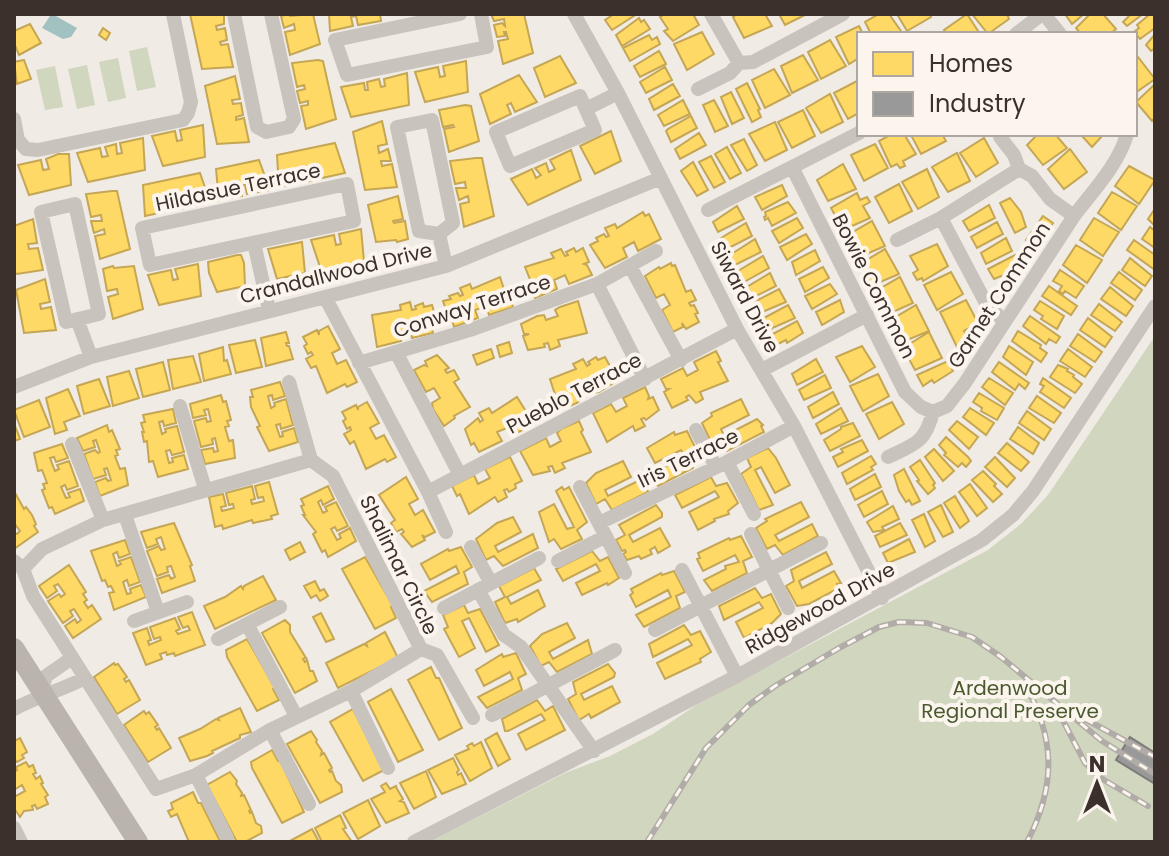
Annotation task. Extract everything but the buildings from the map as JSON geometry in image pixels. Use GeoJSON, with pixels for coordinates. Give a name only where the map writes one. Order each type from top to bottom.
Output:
{"type":"FeatureCollection","features":[{"type":"Feature","properties":{"kind":"street"},"geometry":{"type":"LineString","coordinates":[[14,119],[18,140],[26,149],[38,150],[183,120],[191,102],[172,23],[173,14]]}},
{"type":"Feature","properties":{"kind":"street"},"geometry":{"type":"LineString","coordinates":[[234,14],[257,127],[266,132],[289,127],[294,119],[271,14]]}},
{"type":"Feature","properties":{"kind":"street"},"geometry":{"type":"LineString","coordinates":[[460,14],[400,19],[335,40],[347,75],[487,47],[481,14]]}},
{"type":"Feature","properties":{"kind":"street"},"geometry":{"type":"LineString","coordinates":[[711,14],[739,63]]}},
{"type":"Feature","properties":{"kind":"street"},"geometry":{"type":"LineString","coordinates":[[698,89],[730,73],[739,63],[753,62],[843,14]]}},
{"type":"Feature","properties":{"kind":"street"},"geometry":{"type":"LineString","coordinates":[[1019,32],[1043,14],[1058,32]]}},
{"type":"Feature","properties":{"kind":"street","name":"Siward Drive"},"geometry":{"type":"LineString","coordinates":[[578,15],[737,329],[794,426],[882,598]]}},
{"type":"Feature","properties":{"kind":"street"},"geometry":{"type":"LineString","coordinates":[[586,109],[618,93]]}},
{"type":"Feature","properties":{"kind":"street"},"geometry":{"type":"LineString","coordinates":[[580,96],[586,109],[595,130],[510,166],[496,132],[580,96]]}},
{"type":"Feature","properties":{"kind":"street"},"geometry":{"type":"LineString","coordinates":[[432,120],[453,223],[439,234],[419,231],[397,127],[432,120]]}},
{"type":"Feature","properties":{"kind":"street"},"geometry":{"type":"LineString","coordinates":[[708,210],[857,134]]}},
{"type":"Feature","properties":{"kind":"street","name":"Garnet Common"},"geometry":{"type":"LineString","coordinates":[[888,457],[920,442],[929,431],[933,412],[947,406],[965,383],[1126,136]]}},
{"type":"Feature","properties":{"kind":"street"},"geometry":{"type":"LineString","coordinates":[[1000,137],[1014,155],[1019,169],[1032,176],[1050,199],[1074,216]]}},
{"type":"Feature","properties":{"kind":"street","name":"Bowie Common"},"geometry":{"type":"LineString","coordinates":[[792,167],[905,392],[921,407],[933,412]]}},
{"type":"Feature","properties":{"kind":"street"},"geometry":{"type":"LineString","coordinates":[[897,240],[941,218],[1019,169]]}},
{"type":"Feature","properties":{"kind":"street","name":"Crandallwood Drive"},"geometry":{"type":"LineString","coordinates":[[14,387],[91,357],[446,266],[661,178]]}},
{"type":"Feature","properties":{"kind":"street","name":"Hildasue Terrace"},"geometry":{"type":"LineString","coordinates":[[347,184],[354,221],[254,243],[150,265],[142,228],[347,184]]}},
{"type":"Feature","properties":{"kind":"street"},"geometry":{"type":"LineString","coordinates":[[75,204],[99,314],[77,319],[66,322],[41,212],[75,204]]}},
{"type":"Feature","properties":{"kind":"street"},"geometry":{"type":"LineString","coordinates":[[941,218],[988,307],[1005,321]]}},
{"type":"Feature","properties":{"kind":"street"},"geometry":{"type":"LineString","coordinates":[[439,234],[446,266]]}},
{"type":"Feature","properties":{"kind":"street"},"geometry":{"type":"LineString","coordinates":[[254,243],[269,310]]}},
{"type":"Feature","properties":{"kind":"street","name":"Conway Terrace"},"geometry":{"type":"LineString","coordinates":[[359,363],[473,329],[597,284],[656,251]]}},
{"type":"Feature","properties":{"kind":"street"},"geometry":{"type":"LineString","coordinates":[[630,266],[681,360]]}},
{"type":"Feature","properties":{"kind":"street"},"geometry":{"type":"LineString","coordinates":[[597,284],[645,379]]}},
{"type":"Feature","properties":{"kind":"street"},"geometry":{"type":"LineString","coordinates":[[325,297],[446,532]]}},
{"type":"Feature","properties":{"kind":"street","name":"Ridgewood Drive"},"geometry":{"type":"LineString","coordinates":[[414,842],[737,676],[982,540],[1013,515],[1033,491],[1155,306]]}},
{"type":"Feature","properties":{"kind":"street"},"geometry":{"type":"LineString","coordinates":[[762,370],[867,315]]}},
{"type":"Feature","properties":{"kind":"street"},"geometry":{"type":"LineString","coordinates":[[77,319],[91,357]]}},
{"type":"Feature","properties":{"kind":"street","name":"Pueblo Terrace"},"geometry":{"type":"LineString","coordinates":[[428,492],[737,329]]}},
{"type":"Feature","properties":{"kind":"street"},"geometry":{"type":"LineString","coordinates":[[396,352],[460,475]]}},
{"type":"Feature","properties":{"kind":"street"},"geometry":{"type":"LineString","coordinates":[[289,382],[311,460]]}},
{"type":"Feature","properties":{"kind":"street"},"geometry":{"type":"LineString","coordinates":[[180,406],[205,489]]}},
{"type":"Feature","properties":{"kind":"street","name":"Iris Terrace"},"geometry":{"type":"LineString","coordinates":[[558,561],[603,530],[794,426]]}},
{"type":"Feature","properties":{"kind":"street"},"geometry":{"type":"LineString","coordinates":[[696,430],[754,514]]}},
{"type":"Feature","properties":{"kind":"street"},"geometry":{"type":"LineString","coordinates":[[72,444],[103,520]]}},
{"type":"Feature","properties":{"kind":"street","name":"Shalimar Circle"},"geometry":{"type":"LineString","coordinates":[[311,460],[333,476],[421,649],[351,691],[270,730],[196,775],[156,789],[33,596],[19,565],[42,549],[103,520],[311,460]]}},
{"type":"Feature","properties":{"kind":"street"},"geometry":{"type":"LineString","coordinates":[[580,487],[625,573]]}},
{"type":"Feature","properties":{"kind":"street"},"geometry":{"type":"LineString","coordinates":[[125,515],[158,612]]}},
{"type":"Feature","properties":{"kind":"street"},"geometry":{"type":"LineString","coordinates":[[751,534],[788,608]]}},
{"type":"Feature","properties":{"kind":"street"},"geometry":{"type":"LineString","coordinates":[[655,630],[821,543]]}},
{"type":"Feature","properties":{"kind":"street"},"geometry":{"type":"LineString","coordinates":[[471,547],[504,635],[521,647],[594,751]]}},
{"type":"Feature","properties":{"kind":"street"},"geometry":{"type":"LineString","coordinates":[[444,608],[539,558]]}},
{"type":"Feature","properties":{"kind":"street"},"geometry":{"type":"LineString","coordinates":[[682,570],[737,676]]}},
{"type":"Feature","properties":{"kind":"street"},"geometry":{"type":"LineString","coordinates":[[134,621],[187,602]]}},
{"type":"Feature","properties":{"kind":"street"},"geometry":{"type":"LineString","coordinates":[[218,639],[280,607]]}},
{"type":"Feature","properties":{"kind":"street"},"geometry":{"type":"LineString","coordinates":[[247,624],[296,716]]}},
{"type":"Feature","properties":{"kind":"street"},"geometry":{"type":"LineString","coordinates":[[14,648],[138,842]]}},
{"type":"Feature","properties":{"kind":"street"},"geometry":{"type":"LineString","coordinates":[[421,649],[437,655],[473,718]]}},
{"type":"Feature","properties":{"kind":"street"},"geometry":{"type":"LineString","coordinates":[[492,715],[615,650]]}},
{"type":"Feature","properties":{"kind":"street"},"geometry":{"type":"LineString","coordinates":[[41,694],[46,676],[72,658]]}},
{"type":"Feature","properties":{"kind":"street"},"geometry":{"type":"LineString","coordinates":[[14,709],[41,694],[62,690],[85,678]]}},
{"type":"Feature","properties":{"kind":"street"},"geometry":{"type":"LineString","coordinates":[[351,691],[388,768]]}},
{"type":"Feature","properties":{"kind":"street"},"geometry":{"type":"LineString","coordinates":[[270,730],[309,804]]}},
{"type":"Feature","properties":{"kind":"street"},"geometry":{"type":"LineString","coordinates":[[196,775],[227,838]]}},
{"type":"Feature","properties":{"kind":"street"},"geometry":{"type":"LineString","coordinates":[[14,828],[21,842]]}},
{"type":"Feature","properties":{"kind":"green space"},"geometry":{"type":"Polygon","coordinates":[[[147,47],[156,87],[137,91],[129,51],[147,47]]]}},
{"type":"Feature","properties":{"kind":"green space"},"geometry":{"type":"Polygon","coordinates":[[[118,58],[126,98],[108,102],[99,62],[118,58]]]}},
{"type":"Feature","properties":{"kind":"green space"},"geometry":{"type":"Polygon","coordinates":[[[87,65],[95,105],[77,109],[68,69],[87,65]]]}},
{"type":"Feature","properties":{"kind":"green space"},"geometry":{"type":"Polygon","coordinates":[[[55,66],[63,107],[45,110],[36,70],[55,66]]]}},
{"type":"Feature","properties":{"kind":"green space","name":"Ardenwood Regional Preserve"},"geometry":{"type":"Polygon","coordinates":[[[1155,336],[1155,842],[429,842],[565,773],[610,756],[653,734],[698,704],[988,550],[1022,523],[1048,495],[1155,336]]]}},
{"type":"Feature","properties":{"kind":"water"},"geometry":{"type":"Polygon","coordinates":[[[54,15],[77,28],[71,37],[63,39],[42,28],[54,15]]]}},
{"type":"Feature","properties":{"kind":"railway"},"geometry":{"type":"LineString","coordinates":[[647,842],[706,748],[749,705],[839,648],[879,627],[899,622],[927,623],[972,637],[1001,657],[1102,741],[1155,774]]}},
{"type":"Feature","properties":{"kind":"railway"},"geometry":{"type":"LineString","coordinates":[[1024,683],[1042,723],[1048,762],[1043,801],[1027,842]]}},
{"type":"Feature","properties":{"kind":"railway"},"geometry":{"type":"LineString","coordinates":[[1057,709],[1085,763],[1104,780],[1148,806]]}},
{"type":"Feature","properties":{"kind":"railway"},"geometry":{"type":"LineString","coordinates":[[1085,719],[1155,757]]}}]}
